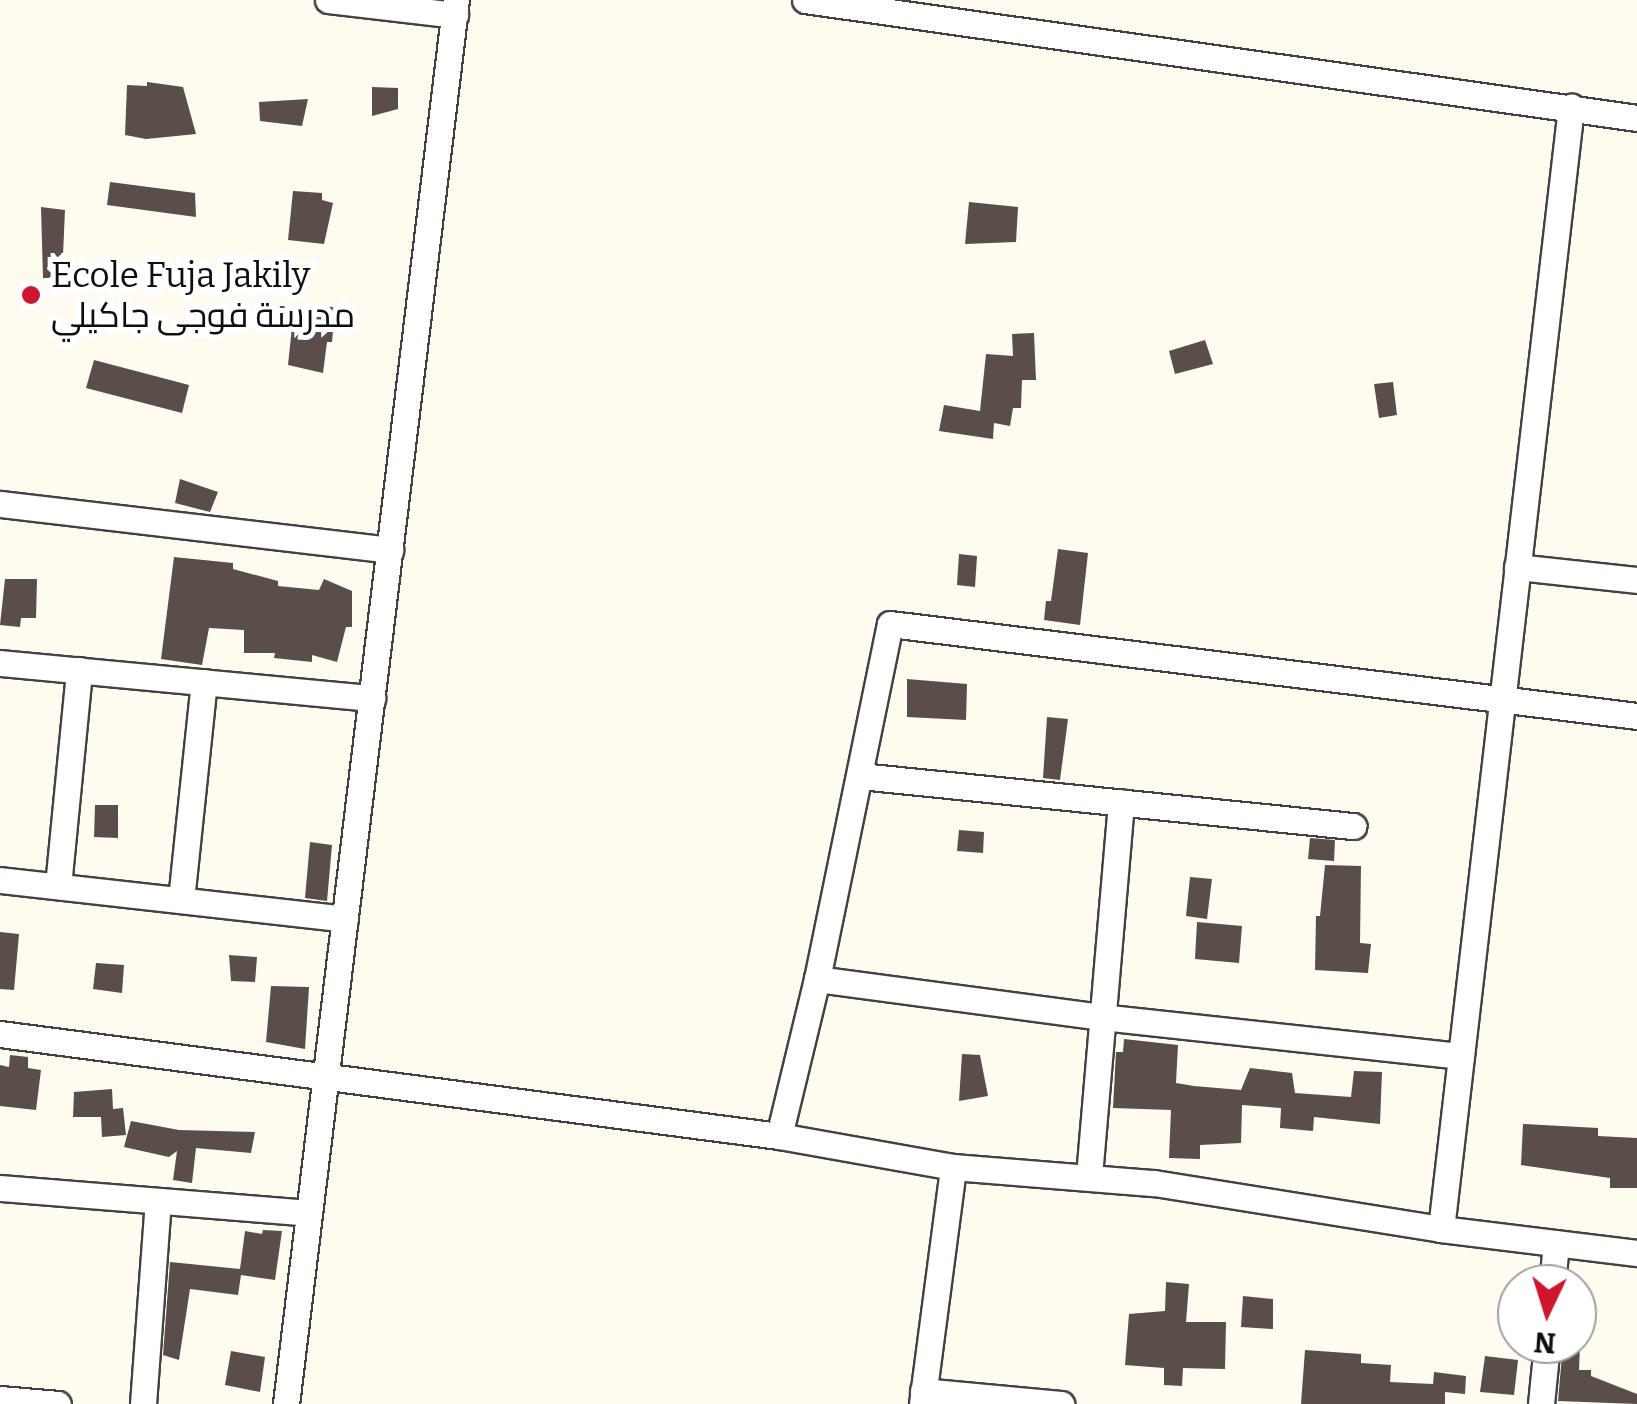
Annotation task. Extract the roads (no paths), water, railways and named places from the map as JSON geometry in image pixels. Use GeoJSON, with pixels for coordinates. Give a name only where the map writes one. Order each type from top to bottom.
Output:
{"type":"FeatureCollection","features":[{"type":"Feature","properties":{"kind":"street"},"geometry":{"type":"LineString","coordinates":[[286,1404],[456,7],[328,0]]}},
{"type":"Feature","properties":{"kind":"street"},"geometry":{"type":"LineString","coordinates":[[805,0],[1637,118]]}},
{"type":"Feature","properties":{"kind":"street"},"geometry":{"type":"LineString","coordinates":[[1441,1229],[1571,107]]}},
{"type":"Feature","properties":{"kind":"street"},"geometry":{"type":"LineString","coordinates":[[0,504],[390,550]]}},
{"type":"Feature","properties":{"kind":"street"},"geometry":{"type":"LineString","coordinates":[[1516,567],[1637,580]]}},
{"type":"Feature","properties":{"kind":"street"},"geometry":{"type":"LineString","coordinates":[[779,1136],[817,979],[890,624],[1637,716]]}},
{"type":"Feature","properties":{"kind":"street"},"geometry":{"type":"LineString","coordinates":[[0,663],[372,698]]}},
{"type":"Feature","properties":{"kind":"street"},"geometry":{"type":"LineString","coordinates":[[58,886],[78,670]]}},
{"type":"Feature","properties":{"kind":"street"},"geometry":{"type":"LineString","coordinates":[[181,900],[204,682]]}},
{"type":"Feature","properties":{"kind":"street"},"geometry":{"type":"LineString","coordinates":[[860,776],[1354,826]]}},
{"type":"Feature","properties":{"kind":"street"},"geometry":{"type":"LineString","coordinates":[[1089,1176],[1121,802]]}},
{"type":"Feature","properties":{"kind":"street"},"geometry":{"type":"LineString","coordinates":[[0,880],[345,920]]}},
{"type":"Feature","properties":{"kind":"street"},"geometry":{"type":"LineString","coordinates":[[817,979],[1101,1017],[1461,1056]]}},
{"type":"Feature","properties":{"kind":"street"},"geometry":{"type":"LineString","coordinates":[[0,1034],[779,1136],[952,1167],[1089,1176],[1441,1229],[1637,1253]]}},
{"type":"Feature","properties":{"kind":"street"},"geometry":{"type":"LineString","coordinates":[[952,1167],[923,1397],[1061,1404]]}},
{"type":"Feature","properties":{"kind":"street"},"geometry":{"type":"LineString","coordinates":[[0,1188],[309,1213]]}},
{"type":"Feature","properties":{"kind":"street"},"geometry":{"type":"LineString","coordinates":[[142,1404],[158,1202]]}},
{"type":"Feature","properties":{"kind":"street"},"geometry":{"type":"LineString","coordinates":[[1554,1264],[1556,1243]]}},
{"type":"Feature","properties":{"kind":"street"},"geometry":{"type":"LineString","coordinates":[[1541,1404],[1544,1364]]}},
{"type":"Feature","properties":{"kind":"street"},"geometry":{"type":"LineString","coordinates":[[0,1399],[58,1404]]}},
{"type":"Feature","properties":{"kind":"place","name":"Ecole Fuja Jakily مدرسة فوجى جاكيلي"},"geometry":{"type":"Point","coordinates":[31,295]}}]}
